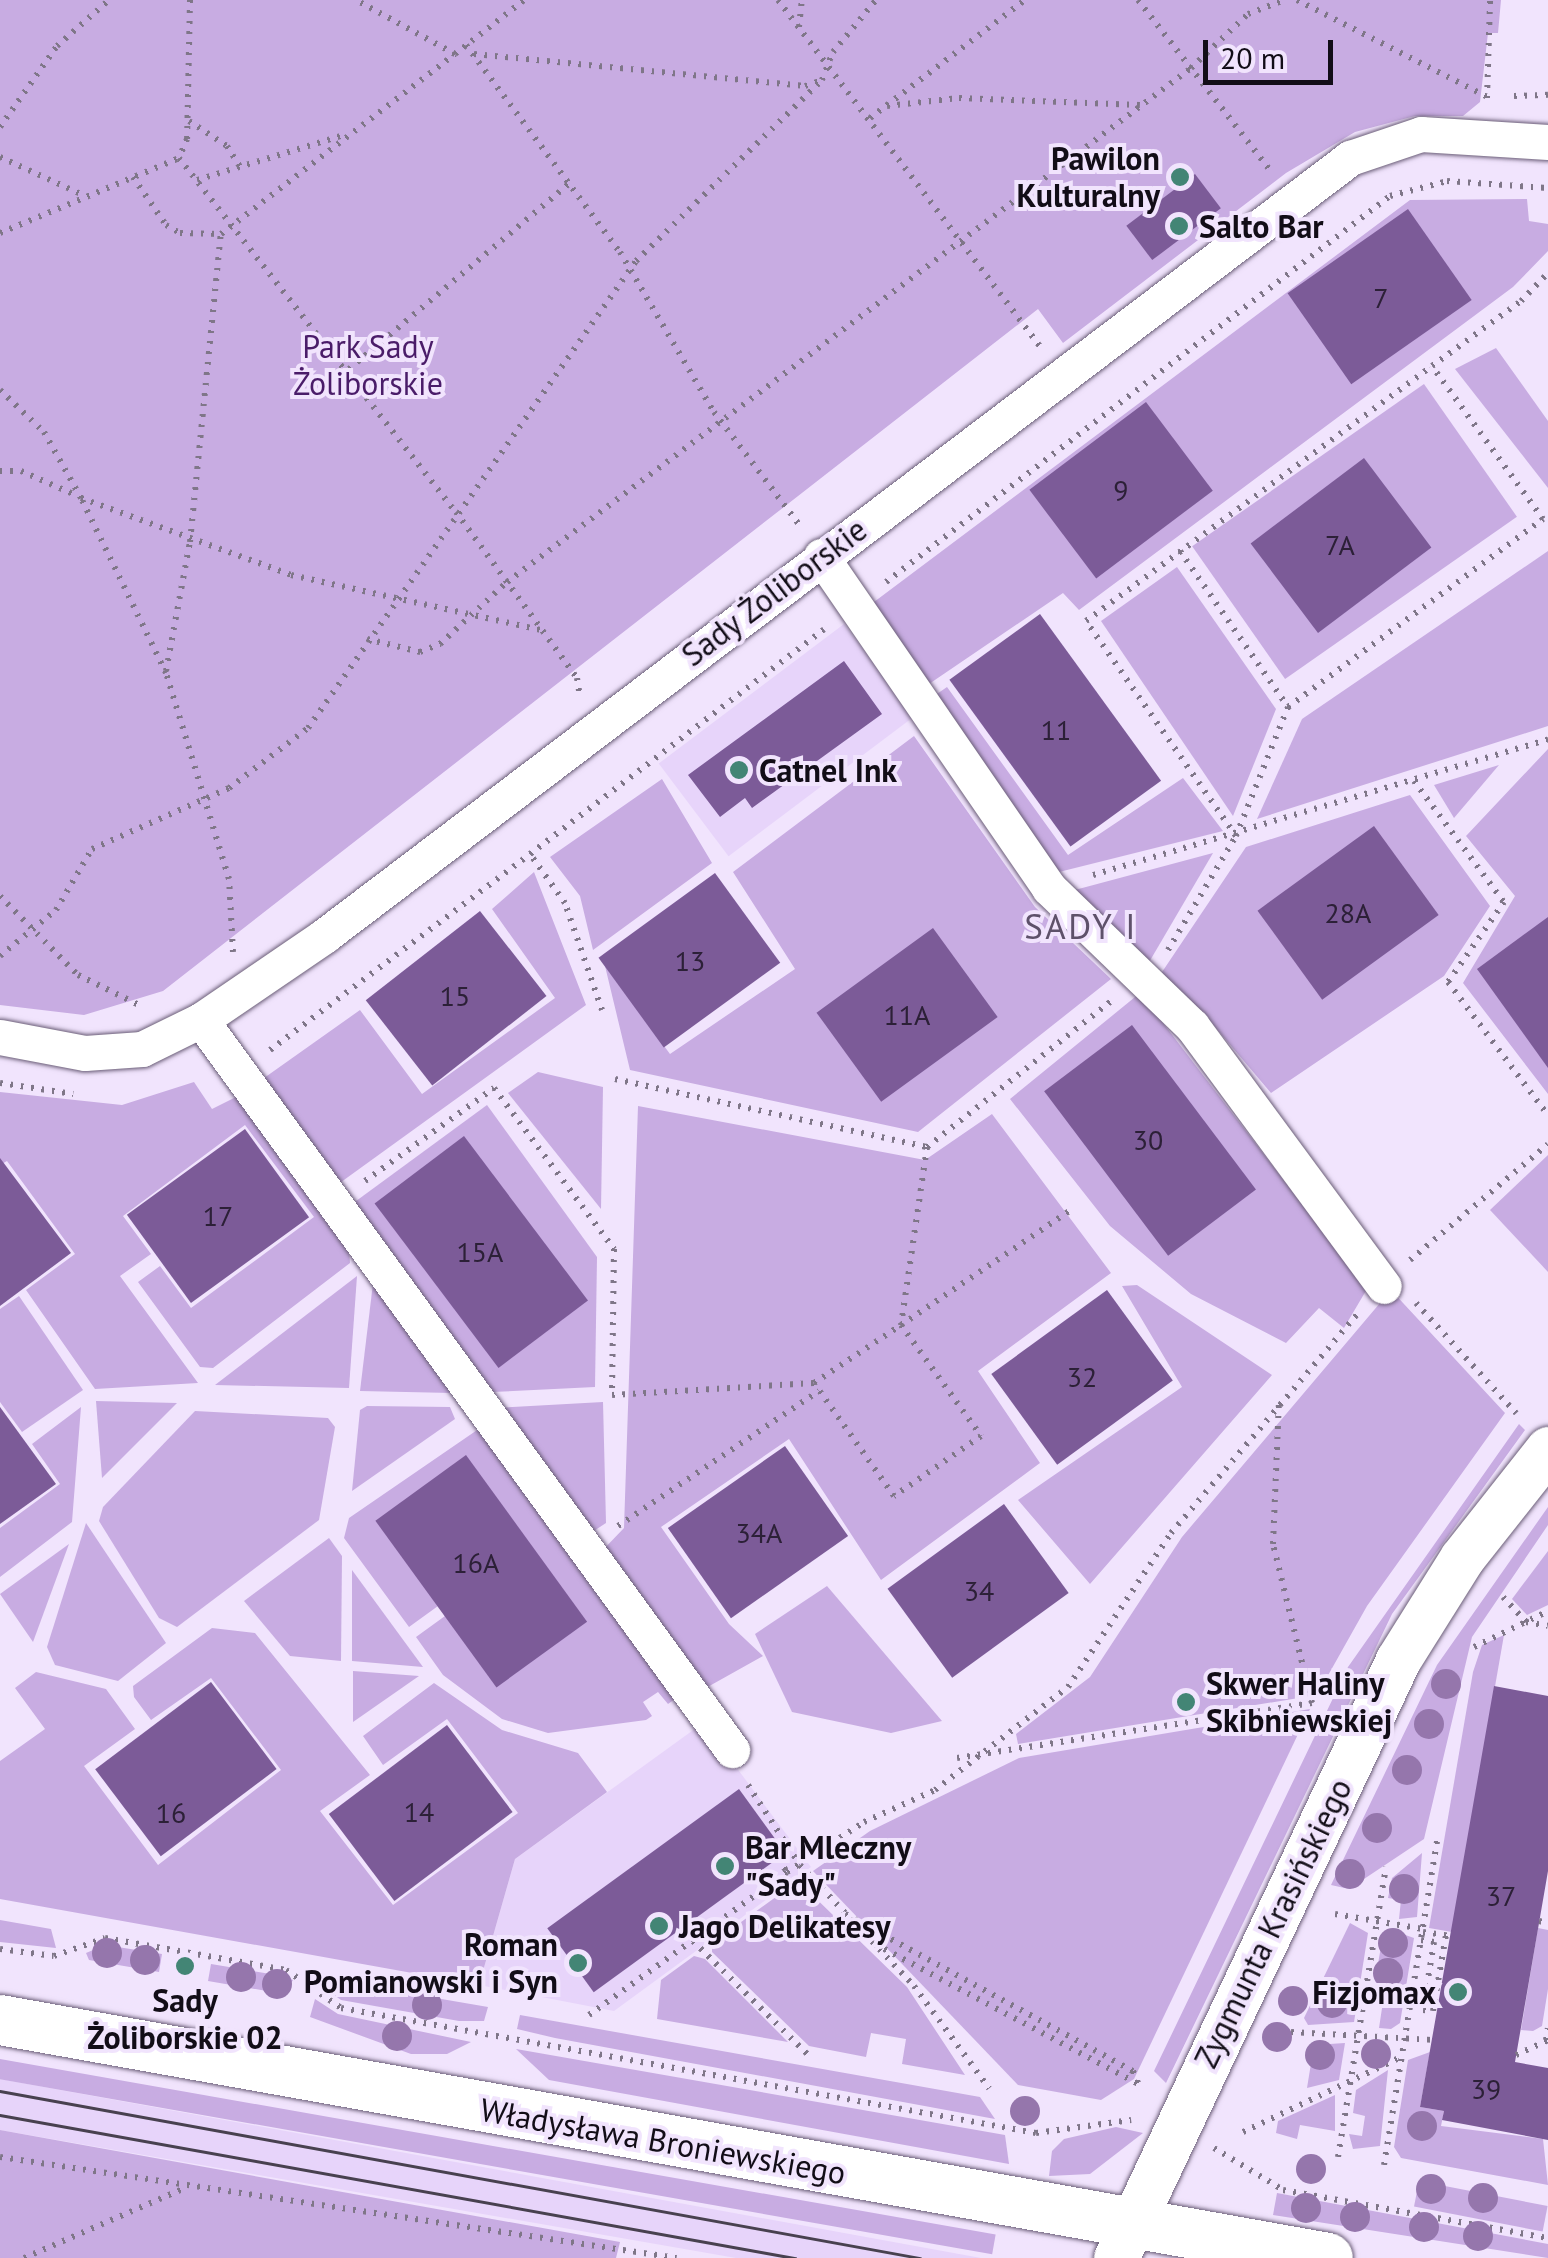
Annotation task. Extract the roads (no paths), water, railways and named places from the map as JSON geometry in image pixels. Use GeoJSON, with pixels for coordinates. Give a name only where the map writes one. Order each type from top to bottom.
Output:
{"type":"FeatureCollection","features":[{"type":"Feature","properties":{"kind":"main road","name":"Władysława Broniewskiego"},"geometry":{"type":"LineString","coordinates":[[0,2020],[1124,2241],[1328,2258]]}},
{"type":"Feature","properties":{"kind":"street","name":"Sady Żoliborskie"},"geometry":{"type":"LineString","coordinates":[[0,1037],[85,1053],[142,1049],[201,1020],[601,724],[1293,200],[1387,139],[1457,133],[1548,142]]}},
{"type":"Feature","properties":{"kind":"street"},"geometry":{"type":"LineString","coordinates":[[821,556],[1049,888],[1192,1026],[1388,1282]]}},
{"type":"Feature","properties":{"kind":"street"},"geometry":{"type":"LineString","coordinates":[[201,1020],[732,1750]]}},
{"type":"Feature","properties":{"kind":"street","name":"Zygmunta Krasińskiego"},"geometry":{"type":"LineString","coordinates":[[1124,2241],[1398,1660],[1462,1558],[1548,1449]]}},
{"type":"Feature","properties":{"kind":"tram line"},"geometry":{"type":"LineString","coordinates":[[0,2091],[920,2258]]}},
{"type":"Feature","properties":{"kind":"tram line"},"geometry":{"type":"LineString","coordinates":[[0,2115],[795,2258]]}},
{"type":"Feature","properties":{"kind":"place","name":"Pawilon Kulturalny"},"geometry":{"type":"Point","coordinates":[1180,177]}},
{"type":"Feature","properties":{"kind":"place","name":"Salto Bar"},"geometry":{"type":"Point","coordinates":[1179,226]}},
{"type":"Feature","properties":{"kind":"place","name":"Catnel Ink"},"geometry":{"type":"Point","coordinates":[739,770]}},
{"type":"Feature","properties":{"kind":"place","name":"Skwer Haliny Skibniewskiej"},"geometry":{"type":"Point","coordinates":[1186,1702]}},
{"type":"Feature","properties":{"kind":"place","name":"Bar Mleczny \"Sady\""},"geometry":{"type":"Point","coordinates":[725,1866]}},
{"type":"Feature","properties":{"kind":"place","name":"Jago Delikatesy"},"geometry":{"type":"Point","coordinates":[659,1926]}},
{"type":"Feature","properties":{"kind":"place","name":"Roman Pomianowski i Syn"},"geometry":{"type":"Point","coordinates":[578,1963]}},
{"type":"Feature","properties":{"kind":"place","name":"Sady Żoliborskie 02"},"geometry":{"type":"Point","coordinates":[185,1966]}},
{"type":"Feature","properties":{"kind":"place","name":"Fizjomax"},"geometry":{"type":"Point","coordinates":[1458,1992]}},
{"type":"Feature","properties":{"kind":"district","name":"SADY I"},"geometry":{"type":"Point","coordinates":[1081,926]}},
{"type":"Feature","properties":{"kind":"park label","name":"Park Sady Żoliborskie"},"geometry":{"type":"Point","coordinates":[368,366]}}]}
